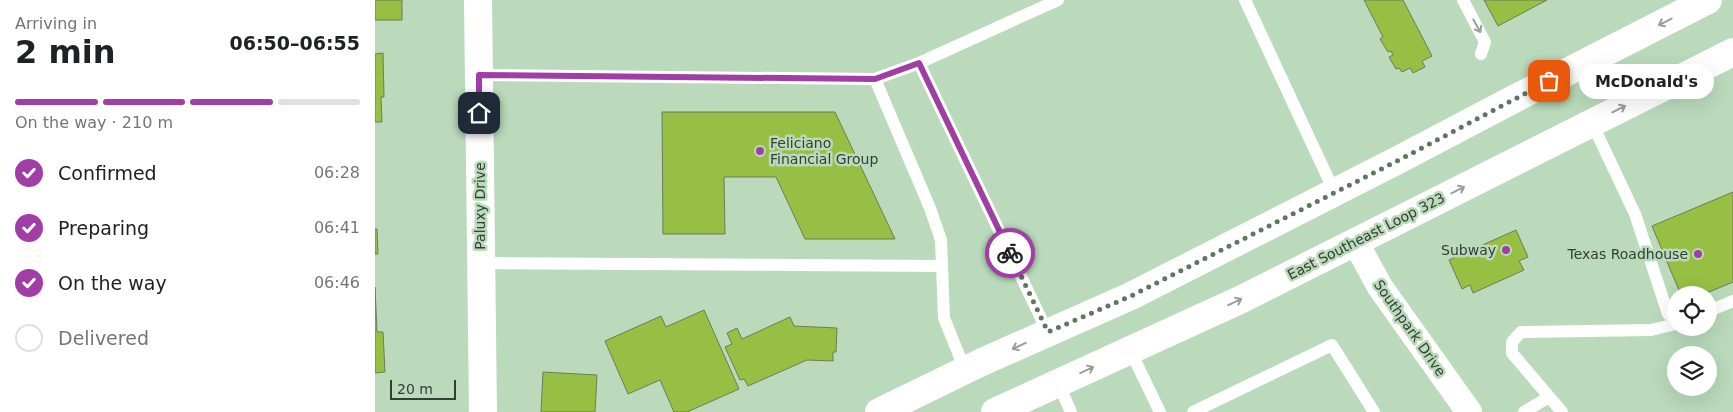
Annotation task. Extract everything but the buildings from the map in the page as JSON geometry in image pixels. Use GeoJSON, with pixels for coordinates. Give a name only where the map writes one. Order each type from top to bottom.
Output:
{"type":"FeatureCollection","features":[{"type":"Feature","properties":{"kind":"main road","name":"Paluxy Drive"},"geometry":{"type":"LineString","coordinates":[[478,0],[483,412]]}},
{"type":"Feature","properties":{"kind":"main road"},"geometry":{"type":"LineString","coordinates":[[879,412],[965,370],[1131,296],[1708,0]]}},
{"type":"Feature","properties":{"kind":"main road","name":"East Southeast Loop 323"},"geometry":{"type":"LineString","coordinates":[[995,412],[1242,299],[1733,52]]}},
{"type":"Feature","properties":{"kind":"street","name":"Southpark Drive"},"geometry":{"type":"LineString","coordinates":[[1355,241],[1380,287],[1469,412]]}},
{"type":"Feature","properties":{"kind":"lane"},"geometry":{"type":"LineString","coordinates":[[479,75],[875,79],[919,63],[1058,0]]}},
{"type":"Feature","properties":{"kind":"lane"},"geometry":{"type":"LineString","coordinates":[[1245,0],[1334,191]]}},
{"type":"Feature","properties":{"kind":"lane"},"geometry":{"type":"LineString","coordinates":[[1463,0],[1485,42],[1481,54]]}},
{"type":"Feature","properties":{"kind":"lane"},"geometry":{"type":"LineString","coordinates":[[919,63],[1048,332]]}},
{"type":"Feature","properties":{"kind":"lane"},"geometry":{"type":"LineString","coordinates":[[875,79],[930,208],[941,240],[944,318],[965,370]]}},
{"type":"Feature","properties":{"kind":"lane"},"geometry":{"type":"LineString","coordinates":[[1592,123],[1635,214],[1667,311]]}},
{"type":"Feature","properties":{"kind":"lane"},"geometry":{"type":"LineString","coordinates":[[480,263],[942,266]]}},
{"type":"Feature","properties":{"kind":"lane"},"geometry":{"type":"LineString","coordinates":[[1717,308],[1733,301]]}},
{"type":"Feature","properties":{"kind":"lane"},"geometry":{"type":"LineString","coordinates":[[1562,412],[1512,353],[1512,342],[1521,332],[1651,330],[1667,325]]}},
{"type":"Feature","properties":{"kind":"lane"},"geometry":{"type":"LineString","coordinates":[[1193,412],[1332,345],[1374,412]]}},
{"type":"Feature","properties":{"kind":"lane"},"geometry":{"type":"LineString","coordinates":[[1129,350],[1161,412]]}},
{"type":"Feature","properties":{"kind":"lane"},"geometry":{"type":"LineString","coordinates":[[1058,383],[1071,412]]}},
{"type":"Feature","properties":{"kind":"lane"},"geometry":{"type":"LineString","coordinates":[[1524,412],[1549,397]]}},
{"type":"Feature","properties":{"kind":"way so far"},"geometry":{"type":"LineString","coordinates":[[1010,253],[1048,332],[1131,296],[1334,191],[1401,159],[1549,81]]}},
{"type":"Feature","properties":{"kind":"place","name":"McDonald's"},"geometry":{"type":"Point","coordinates":[1549,81]}},
{"type":"Feature","properties":{"kind":"place","name":"Feliciano Financial Group"},"geometry":{"type":"Point","coordinates":[760,151]}},
{"type":"Feature","properties":{"kind":"place","name":"Subway"},"geometry":{"type":"Point","coordinates":[1506,250]}},
{"type":"Feature","properties":{"kind":"place","name":"Texas Roadhouse"},"geometry":{"type":"Point","coordinates":[1698,254]}},
{"type":"Feature","properties":{"kind":"route"},"geometry":{"type":"LineString","coordinates":[[479,113],[479,75],[875,79],[919,63],[1010,253]]}}]}
